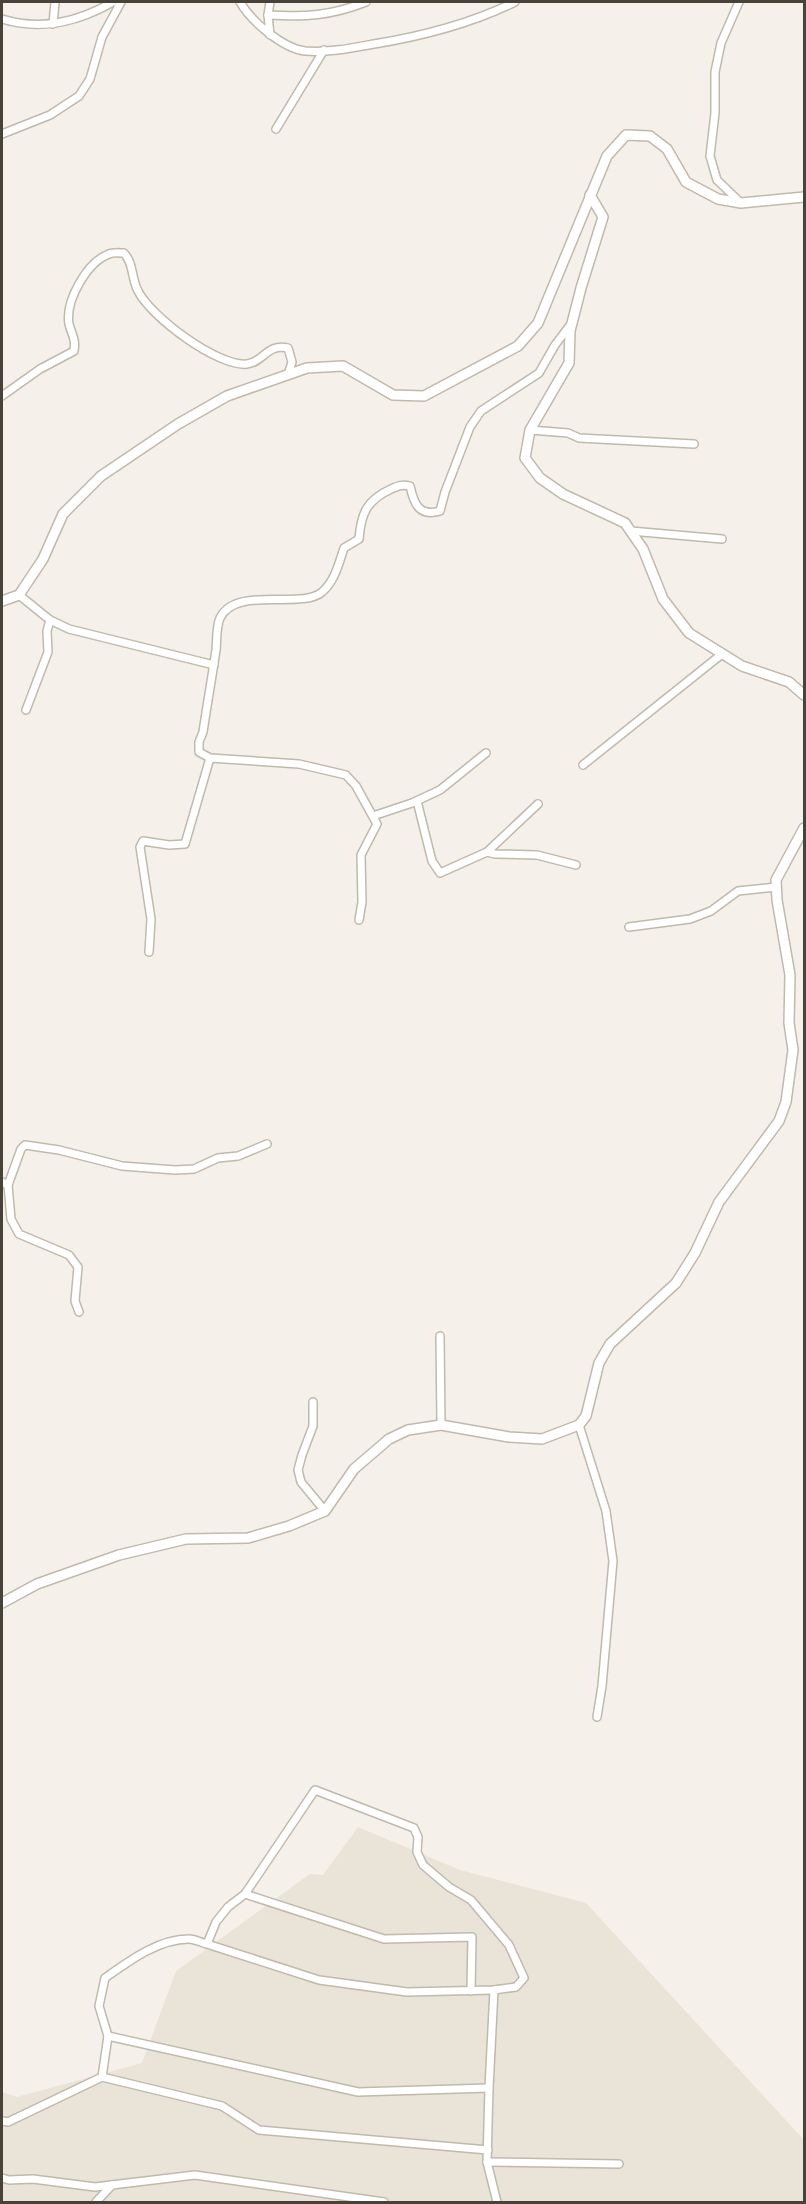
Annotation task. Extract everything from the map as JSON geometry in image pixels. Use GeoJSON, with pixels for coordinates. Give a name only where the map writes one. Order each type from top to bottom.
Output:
{"type":"FeatureCollection","features":[{"type":"Feature","properties":{"kind":"street"},"geometry":{"type":"LineString","coordinates":[[53,24],[55,2]]}},
{"type":"Feature","properties":{"kind":"street"},"geometry":{"type":"LineString","coordinates":[[2,19],[22,25],[53,24],[94,12],[113,2]]}},
{"type":"Feature","properties":{"kind":"street"},"geometry":{"type":"LineString","coordinates":[[2,134],[50,115],[79,96],[90,79],[102,37],[121,2]]}},
{"type":"Feature","properties":{"kind":"street"},"geometry":{"type":"LineString","coordinates":[[240,2],[270,35],[303,51],[356,47],[422,36],[490,15],[515,2]]}},
{"type":"Feature","properties":{"kind":"street"},"geometry":{"type":"LineString","coordinates":[[270,2],[268,15],[270,35]]}},
{"type":"Feature","properties":{"kind":"street"},"geometry":{"type":"LineString","coordinates":[[268,15],[327,14],[366,2]]}},
{"type":"Feature","properties":{"kind":"street"},"geometry":{"type":"LineString","coordinates":[[739,2],[722,43],[715,72],[715,113],[710,156],[717,180],[741,203]]}},
{"type":"Feature","properties":{"kind":"street"},"geometry":{"type":"LineString","coordinates":[[276,129],[324,50]]}},
{"type":"Feature","properties":{"kind":"street"},"geometry":{"type":"LineString","coordinates":[[2,600],[19,595],[43,559],[63,514],[101,476],[178,424],[227,396],[307,368],[343,366],[393,395],[424,396],[518,346],[538,323],[607,156],[626,135],[650,136],[667,149],[686,182],[718,199],[741,203],[804,197]]}},
{"type":"Feature","properties":{"kind":"street"},"geometry":{"type":"LineString","coordinates":[[590,195],[603,217],[570,331],[569,363],[530,430],[525,458],[540,478],[563,494],[625,523],[643,549],[663,599],[689,633],[742,666],[789,682],[804,695]]}},
{"type":"Feature","properties":{"kind":"street"},"geometry":{"type":"LineString","coordinates":[[2,396],[40,369],[74,351],[76,340],[69,323],[73,296],[81,279],[110,253],[124,254],[131,261],[132,275],[139,293],[182,337],[219,358],[247,364],[271,349],[279,346],[288,348],[292,362],[288,375]]}},
{"type":"Feature","properties":{"kind":"street"},"geometry":{"type":"LineString","coordinates":[[359,920],[362,902],[361,855],[377,824],[356,786],[346,775],[299,764],[210,758],[199,752],[220,619],[234,605],[268,598],[312,598],[321,594],[330,584],[344,548],[360,539],[360,526],[366,506],[380,494],[403,484],[410,486],[413,501],[422,511],[431,513],[440,510],[470,427],[481,411],[539,373],[555,345],[573,322]]}},
{"type":"Feature","properties":{"kind":"street"},"geometry":{"type":"LineString","coordinates":[[530,430],[568,433],[579,438],[694,444]]}},
{"type":"Feature","properties":{"kind":"street"},"geometry":{"type":"LineString","coordinates":[[631,531],[722,539]]}},
{"type":"Feature","properties":{"kind":"street"},"geometry":{"type":"LineString","coordinates":[[19,595],[50,620],[69,629],[213,665]]}},
{"type":"Feature","properties":{"kind":"street"},"geometry":{"type":"LineString","coordinates":[[26,710],[48,652],[47,631],[50,620]]}},
{"type":"Feature","properties":{"kind":"street"},"geometry":{"type":"LineString","coordinates":[[583,765],[722,654]]}},
{"type":"Feature","properties":{"kind":"street"},"geometry":{"type":"LineString","coordinates":[[373,816],[417,801],[440,790],[486,753]]}},
{"type":"Feature","properties":{"kind":"street"},"geometry":{"type":"LineString","coordinates":[[149,952],[151,919],[140,847],[143,841],[169,845],[185,844],[210,758]]}},
{"type":"Feature","properties":{"kind":"street"},"geometry":{"type":"LineString","coordinates":[[417,801],[432,861],[440,873],[449,871],[487,852],[538,804]]}},
{"type":"Feature","properties":{"kind":"street"},"geometry":{"type":"LineString","coordinates":[[2,1603],[37,1584],[119,1555],[186,1539],[248,1538],[289,1526],[325,1511],[354,1469],[389,1439],[408,1430],[441,1425],[509,1437],[542,1439],[579,1425],[586,1416],[599,1362],[610,1344],[676,1283],[695,1253],[719,1203],[779,1121],[786,1102],[794,1050],[789,1023],[790,975],[777,900],[776,880],[804,828]]}},
{"type":"Feature","properties":{"kind":"street"},"geometry":{"type":"LineString","coordinates":[[487,852],[537,855],[576,865]]}},
{"type":"Feature","properties":{"kind":"street"},"geometry":{"type":"LineString","coordinates":[[629,927],[690,919],[711,910],[738,891],[776,887]]}},
{"type":"Feature","properties":{"kind":"street"},"geometry":{"type":"LineString","coordinates":[[79,1312],[75,1301],[78,1267],[69,1255],[19,1234],[11,1219],[4,1183],[25,1145],[59,1149],[122,1166],[176,1170],[194,1168],[218,1158],[238,1156],[267,1144]]}},
{"type":"Feature","properties":{"kind":"street"},"geometry":{"type":"LineString","coordinates":[[441,1336],[441,1425]]}},
{"type":"Feature","properties":{"kind":"street"},"geometry":{"type":"LineString","coordinates":[[313,1402],[313,1426],[298,1470],[301,1482],[325,1511]]}},
{"type":"Feature","properties":{"kind":"street"},"geometry":{"type":"LineString","coordinates":[[579,1425],[606,1511],[614,1561],[597,1717]]}},
{"type":"Feature","properties":{"kind":"street"},"geometry":{"type":"LineString","coordinates":[[102,2077],[108,2036],[99,2006],[105,1978],[139,1954],[167,1944],[190,1939],[319,1980],[407,1992],[494,1990],[516,1987],[524,1978],[509,1945],[471,1900],[449,1887],[423,1865],[417,1852],[418,1837],[414,1828],[315,1790],[245,1894],[228,1907],[216,1922],[207,1944]]}},
{"type":"Feature","properties":{"kind":"street"},"geometry":{"type":"LineString","coordinates":[[245,1894],[384,1939],[472,1937],[471,1991]]}},
{"type":"Feature","properties":{"kind":"street"},"geometry":{"type":"LineString","coordinates":[[494,1990],[488,2162],[497,2202]]}},
{"type":"Feature","properties":{"kind":"street"},"geometry":{"type":"LineString","coordinates":[[108,2036],[358,2092],[489,2088]]}},
{"type":"Feature","properties":{"kind":"street"},"geometry":{"type":"LineString","coordinates":[[2,2121],[8,2122],[102,2077],[222,2106],[259,2130],[488,2150]]}},
{"type":"Feature","properties":{"kind":"street"},"geometry":{"type":"LineString","coordinates":[[488,2162],[619,2164]]}},
{"type":"Feature","properties":{"kind":"street"},"geometry":{"type":"LineString","coordinates":[[2,2178],[33,2179],[95,2187],[195,2175],[384,2202]]}},
{"type":"Feature","properties":{"kind":"street"},"geometry":{"type":"LineString","coordinates":[[96,2202],[112,2185]]}},
{"type":"Feature","properties":{"kind":"shaded area"},"geometry":{"type":"Polygon","coordinates":[[[358,1827],[460,1870],[586,1903],[804,2140],[804,2202],[2,2202],[2,2092],[17,2097],[142,2063],[176,1971],[310,1874],[323,1875],[358,1827]]]}}]}
